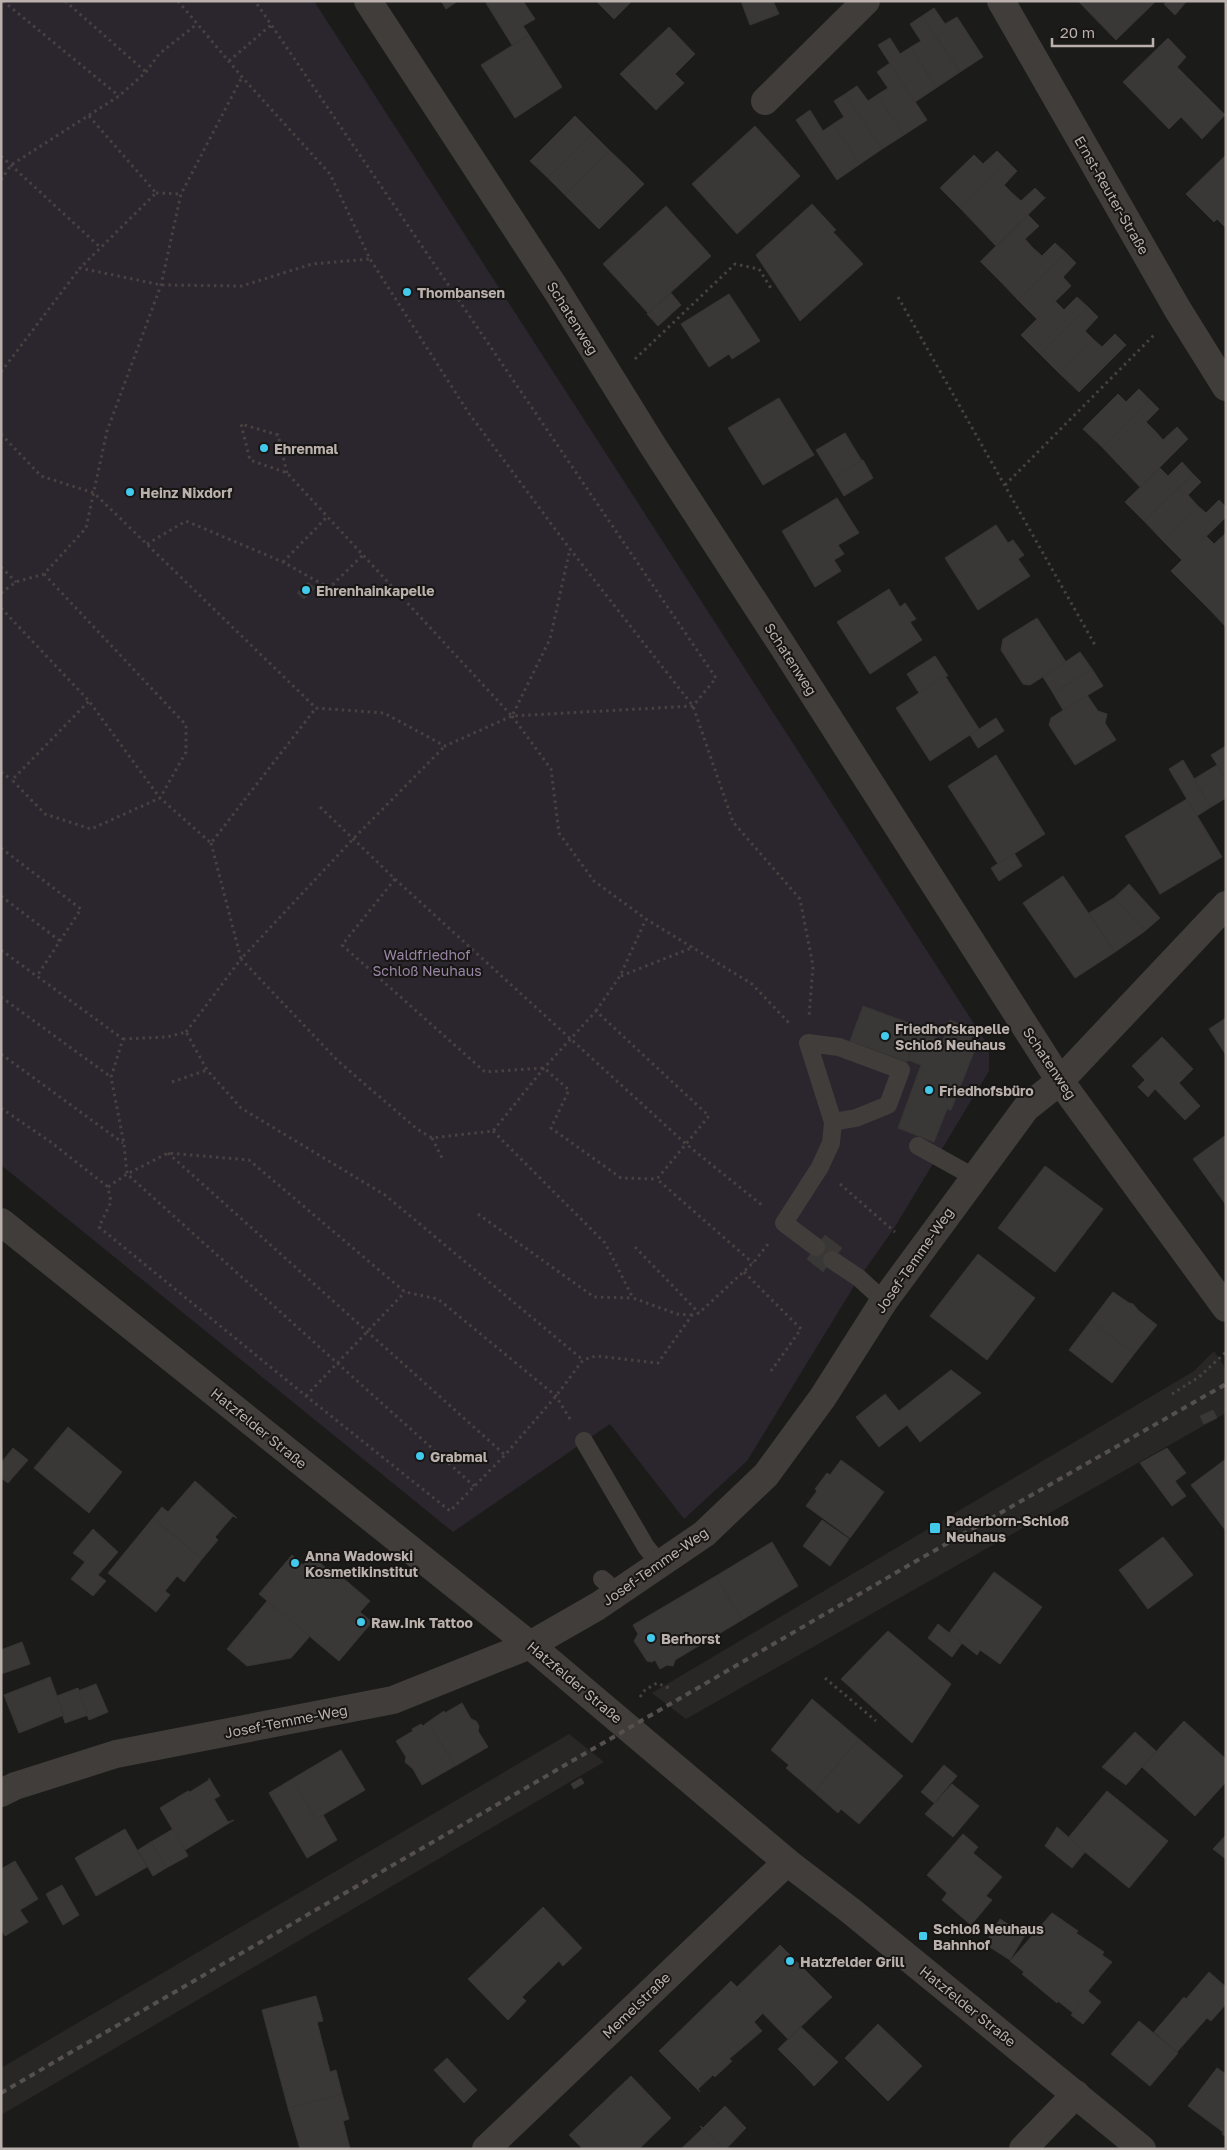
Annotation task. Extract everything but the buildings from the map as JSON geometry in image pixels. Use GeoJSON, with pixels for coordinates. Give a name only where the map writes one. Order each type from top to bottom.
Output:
{"type":"FeatureCollection","features":[{"type":"Feature","properties":{"kind":"street","name":"Schatenweg"},"geometry":{"type":"LineString","coordinates":[[368,1],[557,291],[609,376],[1060,1081],[1226,1308]]}},
{"type":"Feature","properties":{"kind":"street"},"geometry":{"type":"LineString","coordinates":[[765,101],[866,1]]}},
{"type":"Feature","properties":{"kind":"street","name":"Ernst-Reuter-Straße"},"geometry":{"type":"LineString","coordinates":[[1002,1],[1178,310],[1226,387]]}},
{"type":"Feature","properties":{"kind":"street","name":"Josef-Temme-Weg"},"geometry":{"type":"LineString","coordinates":[[1,1793],[15,1786],[116,1754],[393,1700],[530,1645],[609,1586],[660,1564],[704,1534],[766,1475],[822,1397],[884,1301],[920,1250],[1026,1108],[1060,1081],[1226,905]]}},
{"type":"Feature","properties":{"kind":"street","name":"Hatzfelder Straße"},"geometry":{"type":"LineString","coordinates":[[1,1222],[530,1645],[787,1862],[851,1911],[1142,2149]]}},
{"type":"Feature","properties":{"kind":"street","name":"Memelstraße"},"geometry":{"type":"LineString","coordinates":[[486,2149],[787,1862]]}},
{"type":"Feature","properties":{"kind":"street"},"geometry":{"type":"LineString","coordinates":[[1023,2149],[1076,2094]]}},
{"type":"Feature","properties":{"kind":"lane"},"geometry":{"type":"LineString","coordinates":[[816,1247],[784,1223],[820,1167],[831,1143],[833,1122],[808,1043],[840,1048],[901,1070],[888,1105],[856,1118],[833,1122]]}},
{"type":"Feature","properties":{"kind":"lane"},"geometry":{"type":"LineString","coordinates":[[918,1146],[974,1177]]}},
{"type":"Feature","properties":{"kind":"lane"},"geometry":{"type":"LineString","coordinates":[[832,1260],[860,1278],[884,1301]]}},
{"type":"Feature","properties":{"kind":"lane"},"geometry":{"type":"LineString","coordinates":[[584,1441],[646,1547],[660,1564]]}},
{"type":"Feature","properties":{"kind":"path"},"geometry":{"type":"LineString","coordinates":[[3,1],[119,96]]}},
{"type":"Feature","properties":{"kind":"path"},"geometry":{"type":"LineString","coordinates":[[65,1],[146,72]]}},
{"type":"Feature","properties":{"kind":"path"},"geometry":{"type":"LineString","coordinates":[[178,1],[242,77],[330,174],[370,259],[468,412],[570,549],[693,706],[733,822],[800,899],[813,966],[808,1043]]}},
{"type":"Feature","properties":{"kind":"path"},"geometry":{"type":"LineString","coordinates":[[1,950],[123,1039],[167,1037],[186,1032],[241,958],[353,839],[445,746],[512,716],[693,706],[716,678],[255,1]]}},
{"type":"Feature","properties":{"kind":"path"},"geometry":{"type":"LineString","coordinates":[[1,180],[11,165],[119,96],[146,72],[159,54],[197,24]]}},
{"type":"Feature","properties":{"kind":"path"},"geometry":{"type":"LineString","coordinates":[[229,61],[271,25]]}},
{"type":"Feature","properties":{"kind":"path"},"geometry":{"type":"LineString","coordinates":[[1,593],[16,582],[44,574],[86,528],[106,431],[161,285],[181,194],[242,77]]}},
{"type":"Feature","properties":{"kind":"path"},"geometry":{"type":"LineString","coordinates":[[90,116],[156,193]]}},
{"type":"Feature","properties":{"kind":"path"},"geometry":{"type":"LineString","coordinates":[[1,156],[100,248]]}},
{"type":"Feature","properties":{"kind":"path"},"geometry":{"type":"LineString","coordinates":[[1,372],[80,268],[100,248],[156,193],[181,194]]}},
{"type":"Feature","properties":{"kind":"path"},"geometry":{"type":"LineString","coordinates":[[80,268],[161,285],[242,286],[312,264],[370,259]]}},
{"type":"Feature","properties":{"kind":"path"},"geometry":{"type":"LineString","coordinates":[[609,376],[634,360],[735,264],[759,269],[772,290]]}},
{"type":"Feature","properties":{"kind":"path"},"geometry":{"type":"LineString","coordinates":[[898,297],[1095,646]]}},
{"type":"Feature","properties":{"kind":"path"},"geometry":{"type":"LineString","coordinates":[[1005,485],[1178,310]]}},
{"type":"Feature","properties":{"kind":"path"},"geometry":{"type":"LineString","coordinates":[[287,472],[250,460],[241,424],[278,435],[287,472],[326,517],[363,554],[512,716],[551,769],[560,833],[594,881],[646,919],[752,984],[808,1043]]}},
{"type":"Feature","properties":{"kind":"path"},"geometry":{"type":"LineString","coordinates":[[1,434],[41,476],[94,493],[316,708],[384,713],[445,746]]}},
{"type":"Feature","properties":{"kind":"path"},"geometry":{"type":"LineString","coordinates":[[283,562],[326,517]]}},
{"type":"Feature","properties":{"kind":"path"},"geometry":{"type":"LineString","coordinates":[[147,544],[186,521],[283,562],[329,588],[363,554]]}},
{"type":"Feature","properties":{"kind":"path"},"geometry":{"type":"LineString","coordinates":[[512,716],[550,639],[570,549]]}},
{"type":"Feature","properties":{"kind":"path"},"geometry":{"type":"LineString","coordinates":[[1,567],[16,582]]}},
{"type":"Feature","properties":{"kind":"path"},"geometry":{"type":"LineString","coordinates":[[1,772],[12,780],[45,814],[91,829],[160,798],[186,752],[186,725],[44,574]]}},
{"type":"Feature","properties":{"kind":"path"},"geometry":{"type":"LineString","coordinates":[[1,608],[89,701],[160,798],[210,843],[241,958],[338,1061],[417,1129],[432,1138],[443,1160]]}},
{"type":"Feature","properties":{"kind":"path"},"geometry":{"type":"LineString","coordinates":[[12,780],[89,701]]}},
{"type":"Feature","properties":{"kind":"path"},"geometry":{"type":"LineString","coordinates":[[210,843],[316,708]]}},
{"type":"Feature","properties":{"kind":"path"},"geometry":{"type":"LineString","coordinates":[[320,807],[686,1144],[784,1223],[753,1263],[699,1313],[692,1315],[677,1314],[633,1298],[594,1297],[478,1214]]}},
{"type":"Feature","properties":{"kind":"path"},"geometry":{"type":"LineString","coordinates":[[1,848],[82,909],[37,976]]}},
{"type":"Feature","properties":{"kind":"path"},"geometry":{"type":"LineString","coordinates":[[396,879],[342,946],[485,1072],[544,1068],[569,1090],[551,1128],[621,1178],[657,1179],[753,1263]]}},
{"type":"Feature","properties":{"kind":"path"},"geometry":{"type":"LineString","coordinates":[[1,896],[60,941]]}},
{"type":"Feature","properties":{"kind":"path"},"geometry":{"type":"LineString","coordinates":[[432,1138],[492,1131],[544,1068],[596,1012],[620,976],[646,919]]}},
{"type":"Feature","properties":{"kind":"path"},"geometry":{"type":"LineString","coordinates":[[620,976],[694,947]]}},
{"type":"Feature","properties":{"kind":"path"},"geometry":{"type":"LineString","coordinates":[[1,997],[111,1077]]}},
{"type":"Feature","properties":{"kind":"path"},"geometry":{"type":"LineString","coordinates":[[596,1012],[709,1116],[657,1179]]}},
{"type":"Feature","properties":{"kind":"path"},"geometry":{"type":"LineString","coordinates":[[186,1032],[207,1070],[240,1108],[385,1196],[583,1360]]}},
{"type":"Feature","properties":{"kind":"path"},"geometry":{"type":"LineString","coordinates":[[123,1039],[111,1077],[124,1144],[127,1174],[474,1486]]}},
{"type":"Feature","properties":{"kind":"path"},"geometry":{"type":"LineString","coordinates":[[1,1054],[124,1144]]}},
{"type":"Feature","properties":{"kind":"path"},"geometry":{"type":"LineString","coordinates":[[172,1082],[207,1070]]}},
{"type":"Feature","properties":{"kind":"path"},"geometry":{"type":"LineString","coordinates":[[1,1108],[52,1143],[108,1187],[111,1202],[99,1227],[450,1511],[505,1455],[556,1396],[583,1360],[596,1356],[658,1363],[692,1315]]}},
{"type":"Feature","properties":{"kind":"path"},"geometry":{"type":"LineString","coordinates":[[492,1131],[604,1243],[633,1298]]}},
{"type":"Feature","properties":{"kind":"path"},"geometry":{"type":"LineString","coordinates":[[108,1187],[127,1174],[168,1153],[250,1160],[405,1292],[438,1299],[556,1396]]}},
{"type":"Feature","properties":{"kind":"path"},"geometry":{"type":"LineString","coordinates":[[168,1153],[505,1455]]}},
{"type":"Feature","properties":{"kind":"path"},"geometry":{"type":"LineString","coordinates":[[820,1167],[893,1230],[920,1250]]}},
{"type":"Feature","properties":{"kind":"path"},"geometry":{"type":"LineString","coordinates":[[635,1246],[699,1313]]}},
{"type":"Feature","properties":{"kind":"path"},"geometry":{"type":"LineString","coordinates":[[744,1272],[801,1330],[771,1371]]}},
{"type":"Feature","properties":{"kind":"path"},"geometry":{"type":"LineString","coordinates":[[306,1396],[405,1292]]}},
{"type":"Feature","properties":{"kind":"path"},"geometry":{"type":"LineString","coordinates":[[1172,1394],[1199,1377],[1226,1352]]}},
{"type":"Feature","properties":{"kind":"path"},"geometry":{"type":"LineString","coordinates":[[825,1678],[876,1721]]}},
{"type":"Feature","properties":{"kind":"shaded area"},"geometry":{"type":"Polygon","coordinates":[[[1214,1351],[1226,1369],[1226,1413],[686,1719],[652,1693],[1194,1371],[1214,1351]]]}},
{"type":"Feature","properties":{"kind":"shaded area"},"geometry":{"type":"Polygon","coordinates":[[[569,1734],[604,1762],[1,2115],[1,2068],[569,1734]]]}},
{"type":"Feature","properties":{"kind":"green space","name":"Waldfriedhof Schloß Neuhaus"},"geometry":{"type":"Polygon","coordinates":[[[1,1],[314,1],[989,1047],[989,1071],[893,1230],[859,1278],[747,1461],[684,1519],[610,1424],[453,1532],[1,1165],[1,1]]]}},
{"type":"Feature","properties":{"kind":"railway"},"geometry":{"type":"LineString","coordinates":[[1,2093],[911,1564],[1226,1384]]}},
{"type":"Feature","properties":{"kind":"place","name":"Thombansen"},"geometry":{"type":"Point","coordinates":[407,292]}},
{"type":"Feature","properties":{"kind":"place","name":"Ehrenmal"},"geometry":{"type":"Point","coordinates":[264,448]}},
{"type":"Feature","properties":{"kind":"place","name":"Heinz Nixdorf"},"geometry":{"type":"Point","coordinates":[130,492]}},
{"type":"Feature","properties":{"kind":"place","name":"Ehrenhainkapelle"},"geometry":{"type":"Point","coordinates":[306,590]}},
{"type":"Feature","properties":{"kind":"place","name":"Friedhofskapelle Schloß Neuhaus"},"geometry":{"type":"Point","coordinates":[885,1036]}},
{"type":"Feature","properties":{"kind":"place","name":"Friedhofsbüro"},"geometry":{"type":"Point","coordinates":[929,1090]}},
{"type":"Feature","properties":{"kind":"place","name":"Grabmal"},"geometry":{"type":"Point","coordinates":[420,1456]}},
{"type":"Feature","properties":{"kind":"place","name":"Paderborn-Schloß Neuhaus"},"geometry":{"type":"Point","coordinates":[935,1528]}},
{"type":"Feature","properties":{"kind":"place","name":"Anna Wadowski Kosmetikinstitut"},"geometry":{"type":"Point","coordinates":[295,1563]}},
{"type":"Feature","properties":{"kind":"place","name":"Raw.Ink Tattoo"},"geometry":{"type":"Point","coordinates":[361,1622]}},
{"type":"Feature","properties":{"kind":"place","name":"Berhorst"},"geometry":{"type":"Point","coordinates":[651,1638]}},
{"type":"Feature","properties":{"kind":"place","name":"Schloß Neuhaus Bahnhof"},"geometry":{"type":"Point","coordinates":[923,1936]}},
{"type":"Feature","properties":{"kind":"place","name":"Hatzfelder Grill"},"geometry":{"type":"Point","coordinates":[790,1961]}}]}
